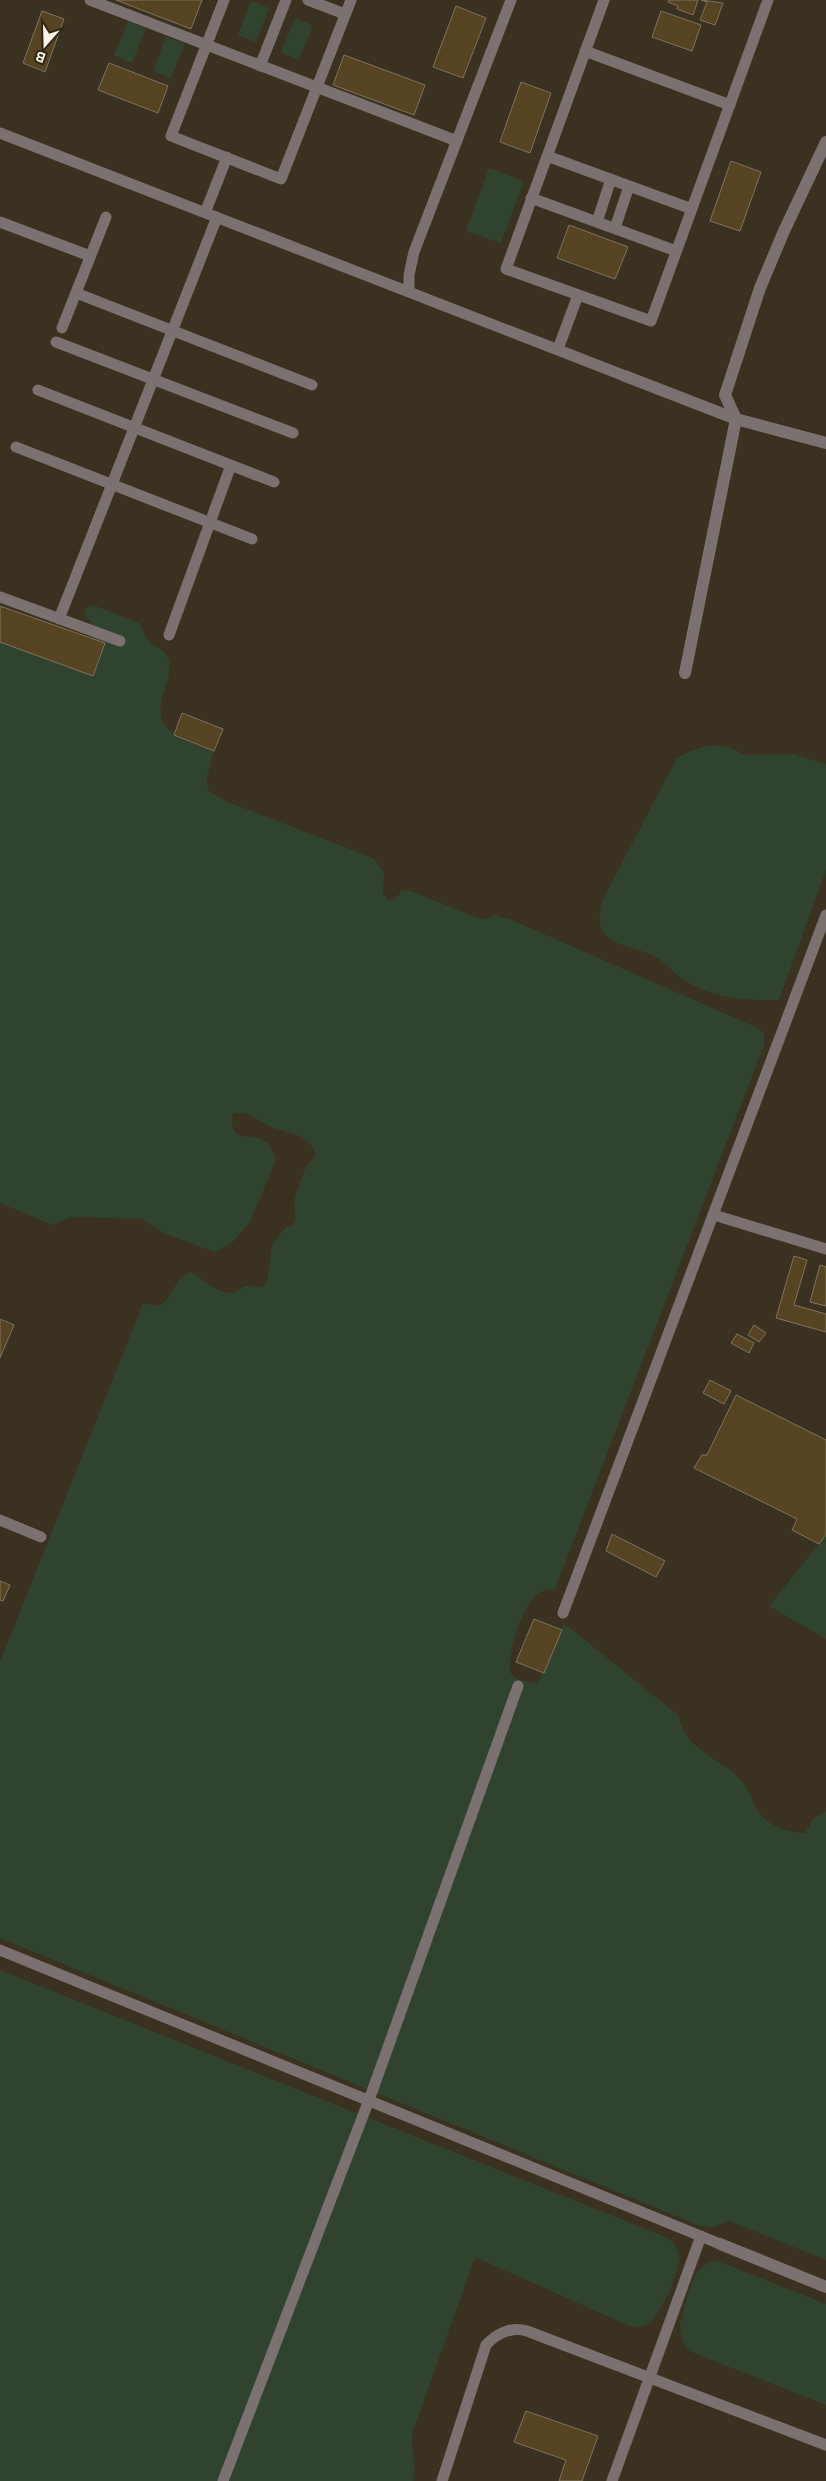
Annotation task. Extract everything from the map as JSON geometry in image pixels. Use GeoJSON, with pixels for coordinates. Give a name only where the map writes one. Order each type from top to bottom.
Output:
{"type":"FeatureCollection","features":[{"type":"Feature","properties":{"kind":"street"},"geometry":{"type":"LineString","coordinates":[[685,673],[736,419],[725,395],[760,288],[784,231],[826,142]]}},
{"type":"Feature","properties":{"kind":"street"},"geometry":{"type":"LineString","coordinates":[[625,376],[736,419],[826,443]]}},
{"type":"Feature","properties":{"kind":"street"},"geometry":{"type":"LineString","coordinates":[[720,2244],[826,2287]]}},
{"type":"Feature","properties":{"kind":"lane"},"geometry":{"type":"LineString","coordinates":[[90,0],[457,141]]}},
{"type":"Feature","properties":{"kind":"lane"},"geometry":{"type":"LineString","coordinates":[[224,0],[171,136],[281,178],[351,0]]}},
{"type":"Feature","properties":{"kind":"lane"},"geometry":{"type":"LineString","coordinates":[[260,66],[286,0]]}},
{"type":"Feature","properties":{"kind":"lane"},"geometry":{"type":"LineString","coordinates":[[409,292],[409,275],[414,252],[511,0]]}},
{"type":"Feature","properties":{"kind":"lane"},"geometry":{"type":"LineString","coordinates":[[604,0],[506,268],[651,321],[768,0]]}},
{"type":"Feature","properties":{"kind":"lane"},"geometry":{"type":"LineString","coordinates":[[312,1],[345,14]]}},
{"type":"Feature","properties":{"kind":"lane"},"geometry":{"type":"LineString","coordinates":[[585,51],[730,105]]}},
{"type":"Feature","properties":{"kind":"lane"},"geometry":{"type":"LineString","coordinates":[[0,134],[625,376]]}},
{"type":"Feature","properties":{"kind":"lane"},"geometry":{"type":"LineString","coordinates":[[547,156],[692,209]]}},
{"type":"Feature","properties":{"kind":"lane"},"geometry":{"type":"LineString","coordinates":[[205,213],[227,157]]}},
{"type":"Feature","properties":{"kind":"lane"},"geometry":{"type":"LineString","coordinates":[[597,222],[611,179]]}},
{"type":"Feature","properties":{"kind":"lane"},"geometry":{"type":"LineString","coordinates":[[615,228],[629,186]]}},
{"type":"Feature","properties":{"kind":"lane"},"geometry":{"type":"LineString","coordinates":[[532,198],[676,251]]}},
{"type":"Feature","properties":{"kind":"lane"},"geometry":{"type":"LineString","coordinates":[[62,328],[106,217]]}},
{"type":"Feature","properties":{"kind":"lane"},"geometry":{"type":"LineString","coordinates":[[59,619],[217,217]]}},
{"type":"Feature","properties":{"kind":"lane"},"geometry":{"type":"LineString","coordinates":[[0,222],[90,256]]}},
{"type":"Feature","properties":{"kind":"lane"},"geometry":{"type":"LineString","coordinates":[[76,293],[312,384]]}},
{"type":"Feature","properties":{"kind":"lane"},"geometry":{"type":"LineString","coordinates":[[558,350],[578,295]]}},
{"type":"Feature","properties":{"kind":"lane"},"geometry":{"type":"LineString","coordinates":[[56,342],[293,433]]}},
{"type":"Feature","properties":{"kind":"lane"},"geometry":{"type":"LineString","coordinates":[[38,390],[274,482]]}},
{"type":"Feature","properties":{"kind":"lane"},"geometry":{"type":"LineString","coordinates":[[16,446],[252,539]]}},
{"type":"Feature","properties":{"kind":"lane"},"geometry":{"type":"LineString","coordinates":[[169,635],[232,465]]}},
{"type":"Feature","properties":{"kind":"lane"},"geometry":{"type":"LineString","coordinates":[[0,597],[120,641]]}},
{"type":"Feature","properties":{"kind":"lane"},"geometry":{"type":"LineString","coordinates":[[563,1613],[826,915]]}},
{"type":"Feature","properties":{"kind":"lane"},"geometry":{"type":"LineString","coordinates":[[714,1214],[826,1249]]}},
{"type":"Feature","properties":{"kind":"lane"},"geometry":{"type":"LineString","coordinates":[[0,1520],[41,1537]]}},
{"type":"Feature","properties":{"kind":"lane"},"geometry":{"type":"LineString","coordinates":[[223,2481],[369,2100],[518,1686]]}},
{"type":"Feature","properties":{"kind":"lane"},"geometry":{"type":"LineString","coordinates":[[0,1950],[720,2244]]}},
{"type":"Feature","properties":{"kind":"lane"},"geometry":{"type":"LineString","coordinates":[[612,2481],[701,2236]]}},
{"type":"Feature","properties":{"kind":"lane"},"geometry":{"type":"LineString","coordinates":[[442,2481],[486,2345],[498,2335],[521,2329],[826,2445]]}},
{"type":"Feature","properties":{"kind":"green space"},"geometry":{"type":"Polygon","coordinates":[[[251,1],[269,8],[256,42],[238,35],[251,1]]]}},
{"type":"Feature","properties":{"kind":"green space"},"geometry":{"type":"Polygon","coordinates":[[[295,18],[313,25],[299,60],[281,52],[295,18]]]}},
{"type":"Feature","properties":{"kind":"green space"},"geometry":{"type":"Polygon","coordinates":[[[128,21],[146,28],[132,63],[114,55],[128,21]]]}},
{"type":"Feature","properties":{"kind":"green space"},"geometry":{"type":"Polygon","coordinates":[[[166,37],[185,44],[171,78],[153,71],[166,37]]]}},
{"type":"Feature","properties":{"kind":"green space"},"geometry":{"type":"Polygon","coordinates":[[[489,168],[524,181],[501,243],[466,231],[489,168]]]}},
{"type":"Feature","properties":{"kind":"green space"},"geometry":{"type":"Polygon","coordinates":[[[93,605],[139,623],[148,640],[163,651],[167,657],[169,669],[161,705],[162,717],[165,726],[172,733],[191,743],[214,751],[206,781],[209,791],[228,802],[373,858],[384,872],[383,893],[388,900],[393,900],[402,891],[411,891],[478,918],[487,919],[495,915],[514,921],[758,1028],[764,1034],[764,1045],[555,1589],[538,1593],[524,1613],[513,1644],[510,1673],[519,1680],[538,1683],[564,1623],[679,1716],[682,1728],[688,1737],[704,1752],[733,1772],[741,1780],[758,1811],[767,1821],[785,1830],[805,1833],[814,1818],[826,1811],[826,2260],[729,2221],[713,2227],[700,2226],[0,1938],[0,1662],[143,1303],[159,1306],[168,1298],[177,1282],[185,1274],[191,1272],[214,1288],[224,1292],[229,1293],[249,1286],[262,1288],[268,1279],[272,1244],[286,1227],[292,1226],[296,1220],[294,1201],[296,1193],[306,1167],[315,1156],[313,1147],[302,1137],[271,1127],[246,1113],[233,1113],[232,1124],[234,1130],[243,1136],[261,1139],[266,1142],[274,1152],[276,1160],[250,1222],[233,1242],[215,1252],[165,1234],[142,1219],[71,1217],[53,1225],[0,1203],[0,642],[93,676],[105,644],[91,638],[94,627],[85,615],[86,608],[93,605]]]}},
{"type":"Feature","properties":{"kind":"green space"},"geometry":{"type":"Polygon","coordinates":[[[710,745],[728,747],[746,755],[793,754],[826,764],[826,870],[779,1000],[740,999],[703,990],[680,977],[656,957],[614,941],[606,935],[601,927],[599,916],[602,901],[677,758],[710,745]]]}},
{"type":"Feature","properties":{"kind":"green space"},"geometry":{"type":"Polygon","coordinates":[[[826,1535],[826,1639],[769,1606],[826,1535]]]}},
{"type":"Feature","properties":{"kind":"green space"},"geometry":{"type":"Polygon","coordinates":[[[0,1970],[668,2238],[673,2242],[679,2254],[679,2261],[668,2294],[649,2323],[638,2327],[627,2325],[475,2257],[413,2431],[412,2444],[415,2468],[413,2481],[0,2481],[0,1970]]]}},
{"type":"Feature","properties":{"kind":"green space"},"geometry":{"type":"Polygon","coordinates":[[[715,2260],[826,2304],[826,2405],[694,2353],[685,2345],[680,2324],[690,2286],[700,2269],[707,2263],[715,2260]]]}},
{"type":"Feature","properties":{"kind":"building"},"geometry":{"type":"Polygon","coordinates":[[[116,0],[202,0],[191,29],[116,0]]]}},
{"type":"Feature","properties":{"kind":"building"},"geometry":{"type":"Polygon","coordinates":[[[669,0],[698,0],[693,15],[677,9],[678,6],[668,2],[669,0]]]}},
{"type":"Feature","properties":{"kind":"building"},"geometry":{"type":"Polygon","coordinates":[[[701,0],[723,3],[715,25],[700,20],[707,2],[701,0]]]}},
{"type":"Feature","properties":{"kind":"building"},"geometry":{"type":"Polygon","coordinates":[[[456,6],[486,18],[463,78],[433,67],[456,6]]]}},
{"type":"Feature","properties":{"kind":"building"},"geometry":{"type":"Polygon","coordinates":[[[42,11],[64,19],[45,72],[23,63],[42,11]]]}},
{"type":"Feature","properties":{"kind":"building"},"geometry":{"type":"Polygon","coordinates":[[[661,11],[701,25],[692,51],[652,37],[661,11]]]}},
{"type":"Feature","properties":{"kind":"building"},"geometry":{"type":"Polygon","coordinates":[[[344,55],[425,85],[414,115],[333,85],[344,55]]]}},
{"type":"Feature","properties":{"kind":"building"},"geometry":{"type":"Polygon","coordinates":[[[109,63],[168,86],[158,113],[98,90],[109,63]]]}},
{"type":"Feature","properties":{"kind":"building"},"geometry":{"type":"Polygon","coordinates":[[[521,82],[551,93],[530,153],[500,142],[521,82]]]}},
{"type":"Feature","properties":{"kind":"building"},"geometry":{"type":"Polygon","coordinates":[[[731,161],[761,172],[740,231],[710,221],[731,161]]]}},
{"type":"Feature","properties":{"kind":"building"},"geometry":{"type":"Polygon","coordinates":[[[569,225],[628,247],[615,279],[557,258],[569,225]]]}},
{"type":"Feature","properties":{"kind":"building"},"geometry":{"type":"Polygon","coordinates":[[[0,606],[105,643],[93,676],[0,642],[0,606]]]}},
{"type":"Feature","properties":{"kind":"building"},"geometry":{"type":"Polygon","coordinates":[[[182,713],[223,729],[214,751],[174,735],[182,713]]]}},
{"type":"Feature","properties":{"kind":"building"},"geometry":{"type":"Polygon","coordinates":[[[794,1256],[807,1260],[794,1305],[826,1314],[826,1332],[776,1318],[794,1256]]]}},
{"type":"Feature","properties":{"kind":"building"},"geometry":{"type":"Polygon","coordinates":[[[820,1265],[826,1267],[826,1306],[810,1302],[820,1265]]]}},
{"type":"Feature","properties":{"kind":"building"},"geometry":{"type":"Polygon","coordinates":[[[0,1319],[14,1325],[0,1358],[0,1319]]]}},
{"type":"Feature","properties":{"kind":"building"},"geometry":{"type":"Polygon","coordinates":[[[754,1325],[766,1333],[759,1342],[748,1335],[754,1325]]]}},
{"type":"Feature","properties":{"kind":"building"},"geometry":{"type":"Polygon","coordinates":[[[737,1334],[754,1343],[749,1353],[731,1343],[737,1334]]]}},
{"type":"Feature","properties":{"kind":"building"},"geometry":{"type":"Polygon","coordinates":[[[710,1380],[731,1391],[724,1404],[703,1393],[710,1380]]]}},
{"type":"Feature","properties":{"kind":"building"},"geometry":{"type":"Polygon","coordinates":[[[736,1395],[826,1440],[826,1534],[819,1544],[792,1530],[797,1519],[694,1468],[702,1455],[707,1455],[736,1395]]]}},
{"type":"Feature","properties":{"kind":"building"},"geometry":{"type":"Polygon","coordinates":[[[612,1534],[665,1561],[656,1577],[606,1551],[612,1534]]]}},
{"type":"Feature","properties":{"kind":"building"},"geometry":{"type":"Polygon","coordinates":[[[0,1581],[10,1585],[3,1601],[0,1600],[0,1581]]]}},
{"type":"Feature","properties":{"kind":"building"},"geometry":{"type":"Polygon","coordinates":[[[534,1619],[562,1630],[544,1673],[516,1662],[534,1619]]]}},
{"type":"Feature","properties":{"kind":"building"},"geometry":{"type":"Polygon","coordinates":[[[526,2411],[598,2436],[582,2481],[559,2481],[566,2460],[514,2442],[526,2411]]]}}]}
